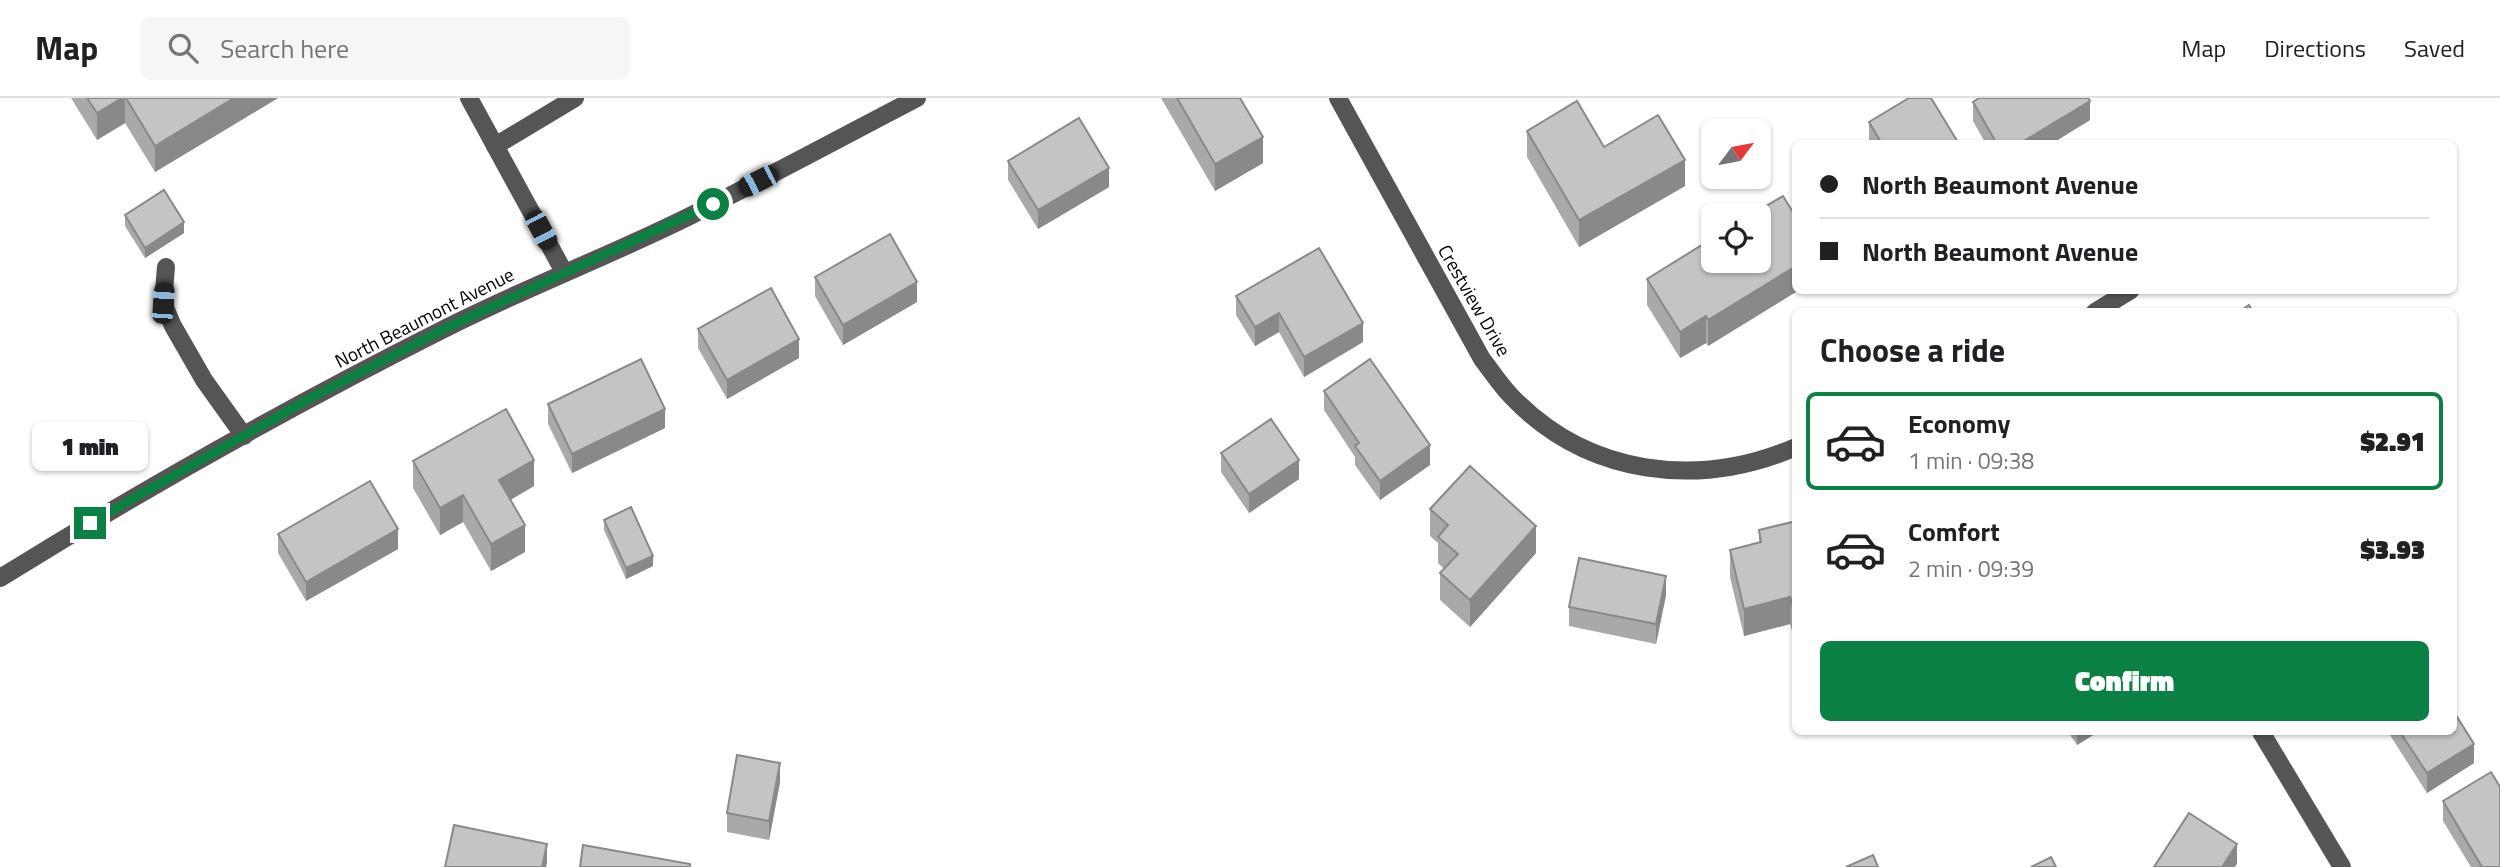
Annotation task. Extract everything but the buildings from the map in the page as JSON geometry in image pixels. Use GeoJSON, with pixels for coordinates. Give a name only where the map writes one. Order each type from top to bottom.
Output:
{"type":"FeatureCollection","features":[{"type":"Feature","properties":{"kind":"street"},"geometry":{"type":"LineString","coordinates":[[469,98],[564,272]]}},
{"type":"Feature","properties":{"kind":"street"},"geometry":{"type":"LineString","coordinates":[[495,146],[575,98]]}},
{"type":"Feature","properties":{"kind":"street","name":"North Beaumont Avenue"},"geometry":{"type":"LineString","coordinates":[[0,578],[90,523],[244,436],[444,329],[690,216],[917,98]]}},
{"type":"Feature","properties":{"kind":"street","name":"Crestview Drive"},"geometry":{"type":"LineString","coordinates":[[1338,98],[1482,359],[1512,397],[1549,429],[1591,452],[1637,467],[1685,472],[1733,467],[1792,448]]}},
{"type":"Feature","properties":{"kind":"street"},"geometry":{"type":"LineString","coordinates":[[166,267],[163,303],[173,326],[204,380],[244,436]]}},
{"type":"Feature","properties":{"kind":"street"},"geometry":{"type":"LineString","coordinates":[[2102,308],[2124,294]]}},
{"type":"Feature","properties":{"kind":"street"},"geometry":{"type":"LineString","coordinates":[[2263,735],[2342,867]]}},
{"type":"Feature","properties":{"kind":"route"},"geometry":{"type":"LineString","coordinates":[[90,523],[307,400],[444,329],[713,204]]}}]}
